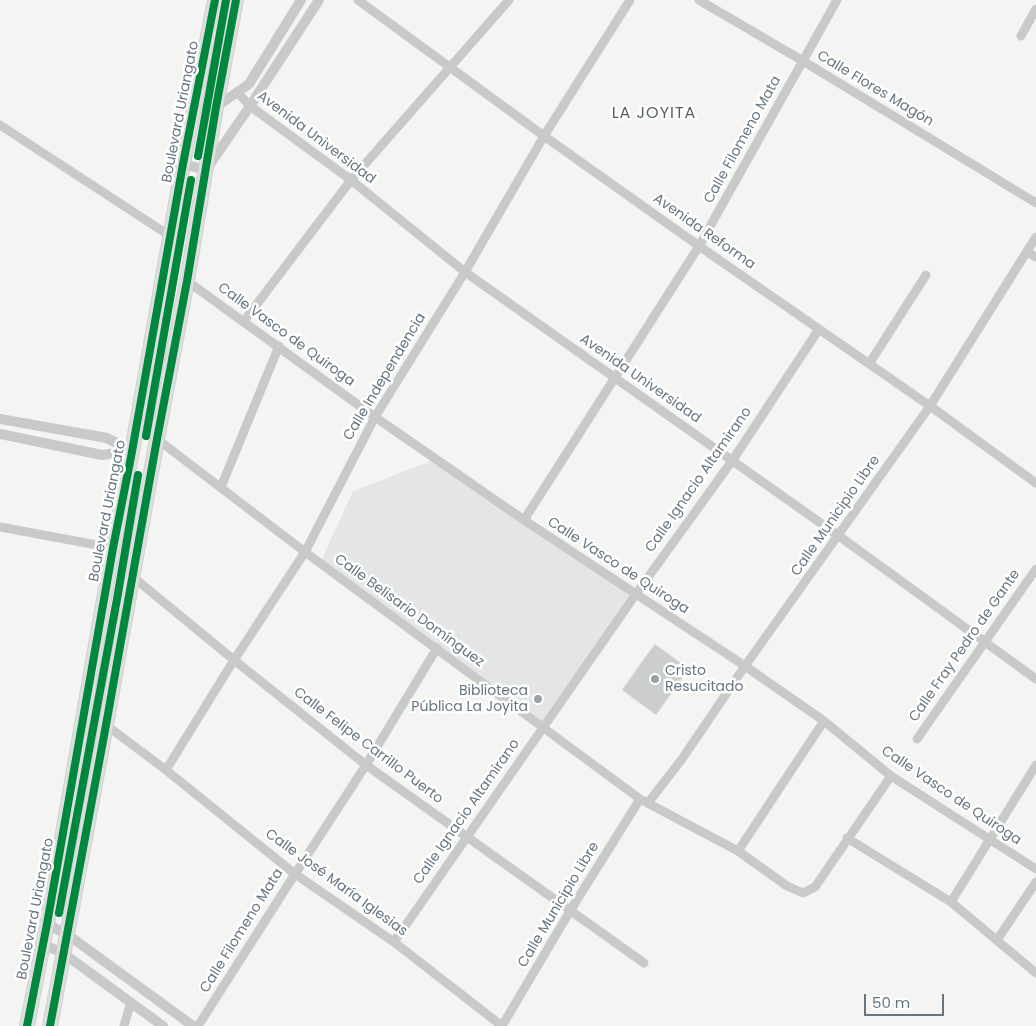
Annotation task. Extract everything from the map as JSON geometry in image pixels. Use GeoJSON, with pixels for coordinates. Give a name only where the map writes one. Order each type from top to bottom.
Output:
{"type":"FeatureCollection","features":[{"type":"Feature","properties":{"kind":"main road","name":"Boulevard Uriangato"},"geometry":{"type":"LineString","coordinates":[[27,1026],[47,924],[183,164],[215,0]]}},
{"type":"Feature","properties":{"kind":"main road"},"geometry":{"type":"LineString","coordinates":[[50,1026],[133,577],[149,480],[187,282],[216,106],[236,0]]}},
{"type":"Feature","properties":{"kind":"main road"},"geometry":{"type":"LineString","coordinates":[[149,480],[132,451],[157,439]]}},
{"type":"Feature","properties":{"kind":"street"},"geometry":{"type":"LineString","coordinates":[[216,106],[249,84],[300,0]]}},
{"type":"Feature","properties":{"kind":"street"},"geometry":{"type":"LineString","coordinates":[[183,164],[206,170],[319,0]]}},
{"type":"Feature","properties":{"kind":"street","name":"Avenida Reforma"},"geometry":{"type":"LineString","coordinates":[[358,0],[544,136],[930,406],[1036,483]]}},
{"type":"Feature","properties":{"kind":"street"},"geometry":{"type":"LineString","coordinates":[[244,321],[351,180],[509,0]]}},
{"type":"Feature","properties":{"kind":"street","name":"Calle Independencia"},"geometry":{"type":"LineString","coordinates":[[166,770],[234,660],[305,552],[375,416],[465,272],[544,136],[630,0]]}},
{"type":"Feature","properties":{"kind":"street","name":"Calle Flores Magón"},"geometry":{"type":"LineString","coordinates":[[698,0],[804,61],[1036,203]]}},
{"type":"Feature","properties":{"kind":"street","name":"Calle Filomeno Mata"},"geometry":{"type":"LineString","coordinates":[[524,520],[616,379],[699,246],[837,0]]}},
{"type":"Feature","properties":{"kind":"street"},"geometry":{"type":"LineString","coordinates":[[1021,36],[1036,9]]}},
{"type":"Feature","properties":{"kind":"street","name":"Avenida Universidad"},"geometry":{"type":"LineString","coordinates":[[237,92],[250,106],[351,180],[465,272],[839,536],[1036,679]]}},
{"type":"Feature","properties":{"kind":"street"},"geometry":{"type":"LineString","coordinates":[[0,125],[170,236]]}},
{"type":"Feature","properties":{"kind":"street","name":"Calle Municipio Libre"},"geometry":{"type":"LineString","coordinates":[[502,1026],[570,910],[644,801],[682,759],[745,666],[930,406],[1036,237]]}},
{"type":"Feature","properties":{"kind":"street"},"geometry":{"type":"LineString","coordinates":[[1027,252],[1036,257]]}},
{"type":"Feature","properties":{"kind":"street"},"geometry":{"type":"LineString","coordinates":[[870,364],[926,274]]}},
{"type":"Feature","properties":{"kind":"street","name":"Calle Vasco de Quiroga"},"geometry":{"type":"LineString","coordinates":[[187,282],[524,520],[745,666],[824,721],[891,776],[1036,869]]}},
{"type":"Feature","properties":{"kind":"street","name":"Calle Ignacio Altamirano"},"geometry":{"type":"LineString","coordinates":[[394,942],[636,594],[732,461],[819,329]]}},
{"type":"Feature","properties":{"kind":"street"},"geometry":{"type":"LineString","coordinates":[[221,487],[279,346]]}},
{"type":"Feature","properties":{"kind":"street"},"geometry":{"type":"LineString","coordinates":[[0,419],[107,438],[132,451]]}},
{"type":"Feature","properties":{"kind":"street"},"geometry":{"type":"LineString","coordinates":[[0,434],[102,455],[132,451]]}},
{"type":"Feature","properties":{"kind":"street","name":"Calle Belisario Domínguez"},"geometry":{"type":"LineString","coordinates":[[157,439],[305,552],[644,801],[738,851],[787,886],[803,893],[815,887],[847,838]]}},
{"type":"Feature","properties":{"kind":"street"},"geometry":{"type":"LineString","coordinates":[[0,527],[113,548]]}},
{"type":"Feature","properties":{"kind":"street","name":"Calle Fray Pedro de Gante"},"geometry":{"type":"LineString","coordinates":[[917,739],[1036,569]]}},
{"type":"Feature","properties":{"kind":"street","name":"Calle Felipe Carrillo Puerto"},"geometry":{"type":"LineString","coordinates":[[133,577],[366,765],[644,963]]}},
{"type":"Feature","properties":{"kind":"street","name":"Calle Filomeno Mata"},"geometry":{"type":"LineString","coordinates":[[198,1026],[294,874],[366,765],[437,648]]}},
{"type":"Feature","properties":{"kind":"street"},"geometry":{"type":"LineString","coordinates":[[738,851],[824,721]]}},
{"type":"Feature","properties":{"kind":"street","name":"Calle José María Iglesias"},"geometry":{"type":"LineString","coordinates":[[106,725],[166,770],[294,874],[394,942],[502,1026]]}},
{"type":"Feature","properties":{"kind":"street"},"geometry":{"type":"LineString","coordinates":[[951,902],[1036,765]]}},
{"type":"Feature","properties":{"kind":"street"},"geometry":{"type":"LineString","coordinates":[[891,776],[847,838],[951,902],[1036,973]]}},
{"type":"Feature","properties":{"kind":"street"},"geometry":{"type":"LineString","coordinates":[[997,940],[1036,882]]}},
{"type":"Feature","properties":{"kind":"street"},"geometry":{"type":"LineString","coordinates":[[47,924],[68,935],[193,1026]]}},
{"type":"Feature","properties":{"kind":"street"},"geometry":{"type":"LineString","coordinates":[[42,944],[63,953],[163,1026]]}},
{"type":"Feature","properties":{"kind":"street"},"geometry":{"type":"LineString","coordinates":[[124,1026],[131,1002]]}},
{"type":"Feature","properties":{"kind":"shaded area"},"geometry":{"type":"Polygon","coordinates":[[[436,459],[636,594],[543,728],[320,563],[353,491],[436,459]]]}},
{"type":"Feature","properties":{"kind":"building","name":"Cristo Resucitado"},"geometry":{"type":"Polygon","coordinates":[[[655,644],[689,669],[656,715],[622,690],[655,644]]]}},
{"type":"Feature","properties":{"kind":"cycle path"},"geometry":{"type":"LineString","coordinates":[[27,1026],[47,924],[183,164],[215,0]]}},
{"type":"Feature","properties":{"kind":"cycle path"},"geometry":{"type":"LineString","coordinates":[[198,156],[226,0]]}},
{"type":"Feature","properties":{"kind":"cycle path"},"geometry":{"type":"LineString","coordinates":[[50,1026],[187,281],[236,0]]}},
{"type":"Feature","properties":{"kind":"cycle path"},"geometry":{"type":"LineString","coordinates":[[146,436],[191,180]]}},
{"type":"Feature","properties":{"kind":"cycle path"},"geometry":{"type":"LineString","coordinates":[[59,913],[138,475]]}},
{"type":"Feature","properties":{"kind":"place","name":"Cristo Resucitado"},"geometry":{"type":"Point","coordinates":[655,679]}},
{"type":"Feature","properties":{"kind":"place","name":"Biblioteca Pública La Joyita"},"geometry":{"type":"Point","coordinates":[538,699]}},
{"type":"Feature","properties":{"kind":"district","name":"LA JOYITA"},"geometry":{"type":"Point","coordinates":[654,114]}}]}
